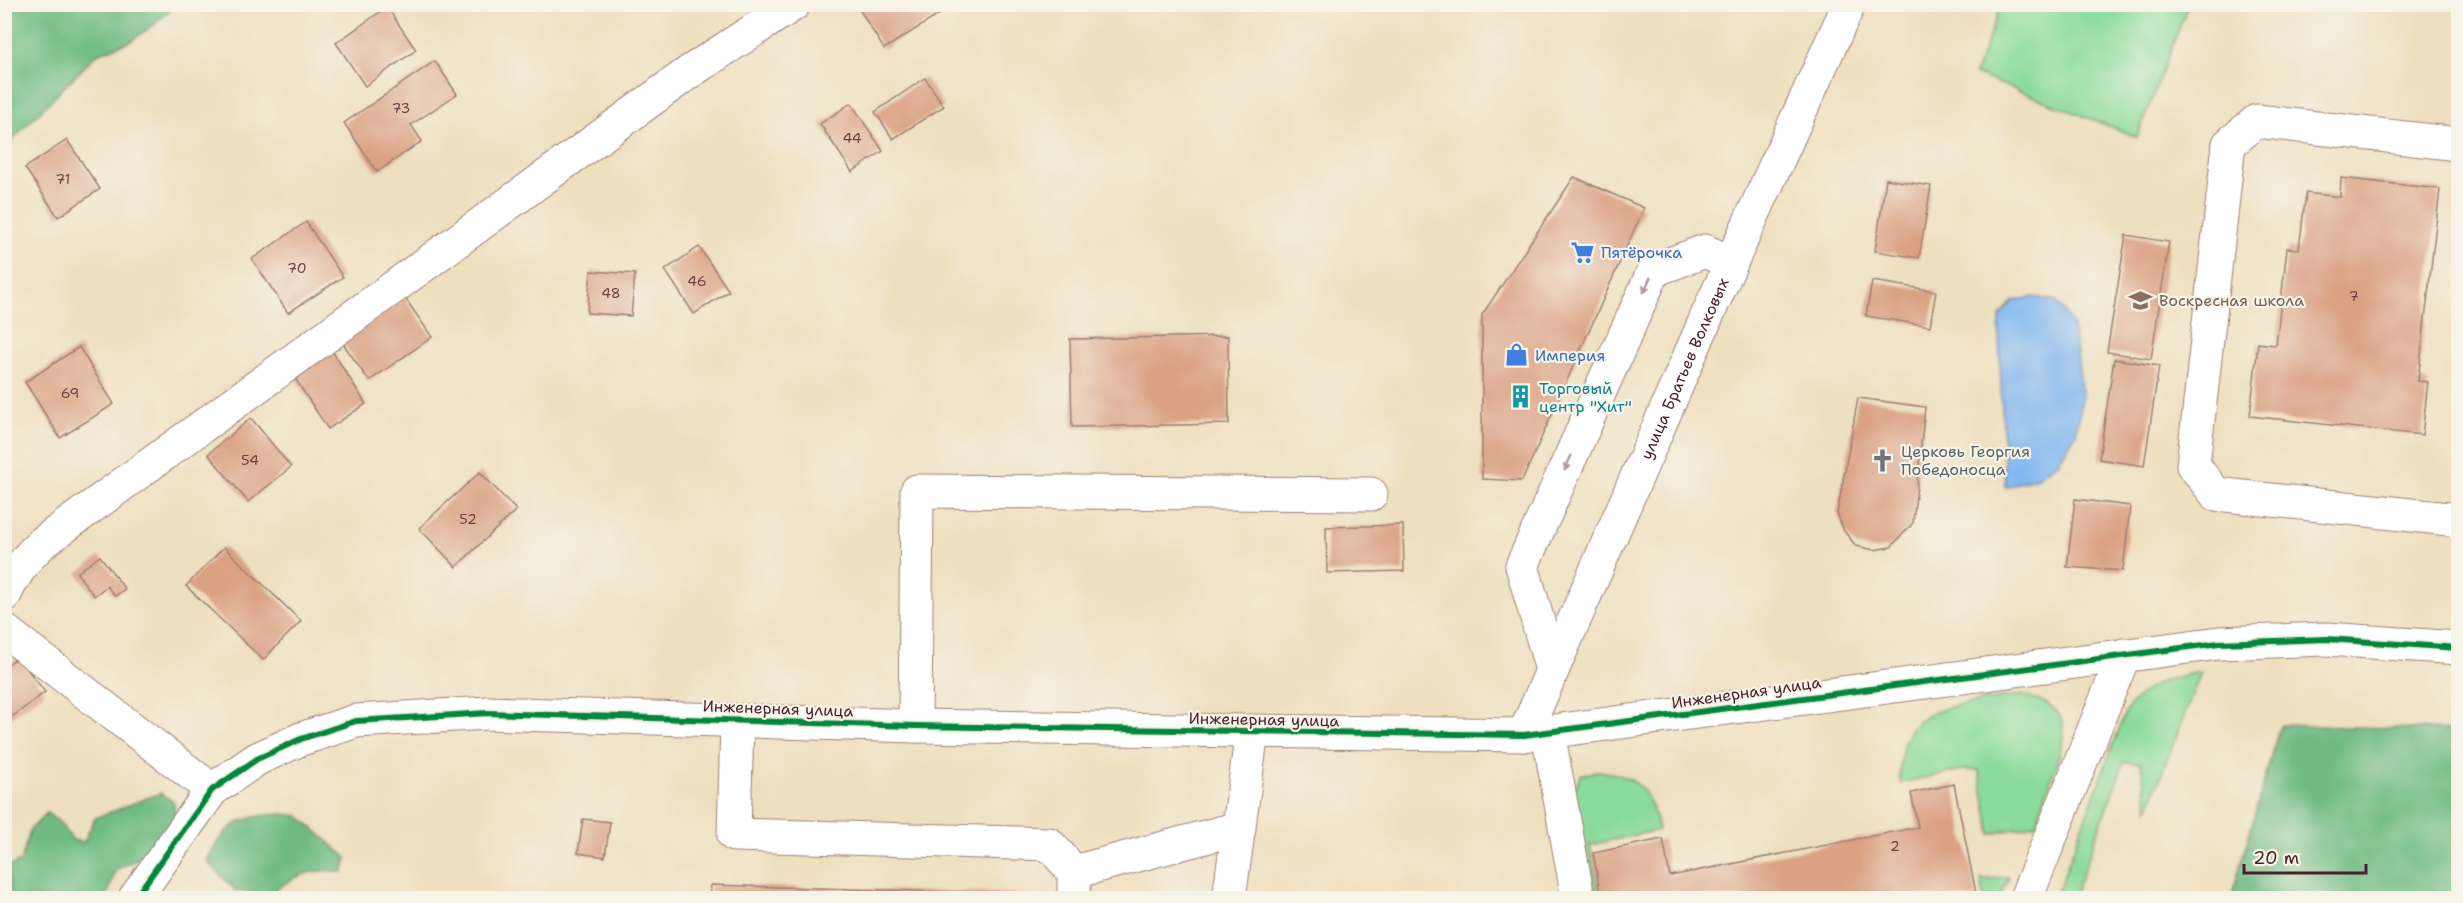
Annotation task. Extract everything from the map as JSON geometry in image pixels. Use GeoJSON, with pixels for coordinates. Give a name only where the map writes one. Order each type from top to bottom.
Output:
{"type":"FeatureCollection","features":[{"type":"Feature","properties":{"kind":"street"},"geometry":{"type":"LineString","coordinates":[[4,596],[10,581],[25,560],[42,543],[687,73],[794,4]]}},
{"type":"Feature","properties":{"kind":"street","name":"улица Братьев Волковых"},"geometry":{"type":"LineString","coordinates":[[1536,733],[1552,670],[1731,262],[1848,4]]}},
{"type":"Feature","properties":{"kind":"street"},"geometry":{"type":"LineString","coordinates":[[2458,144],[2258,121],[2229,144],[2193,465],[2216,494],[2458,520]]}},
{"type":"Feature","properties":{"kind":"street"},"geometry":{"type":"LineString","coordinates":[[1552,670],[1522,566],[1654,270],[1704,251],[1731,262]]}},
{"type":"Feature","properties":{"kind":"street"},"geometry":{"type":"LineString","coordinates":[[915,726],[917,491],[1371,494]]}},
{"type":"Feature","properties":{"kind":"street"},"geometry":{"type":"LineString","coordinates":[[4,630],[212,790]]}},
{"type":"Feature","properties":{"kind":"street","name":"Инженерная улица"},"geometry":{"type":"LineString","coordinates":[[135,898],[212,790],[257,759],[301,739],[356,721],[488,713],[915,726],[1252,732],[1536,733],[2219,642],[2326,639],[2458,648]]}},
{"type":"Feature","properties":{"kind":"street"},"geometry":{"type":"LineString","coordinates":[[2026,898],[2124,655]]}},
{"type":"Feature","properties":{"kind":"street"},"geometry":{"type":"LineString","coordinates":[[737,720],[734,835],[1049,844],[1074,885],[1239,828]]}},
{"type":"Feature","properties":{"kind":"street"},"geometry":{"type":"LineString","coordinates":[[1229,898],[1252,732]]}},
{"type":"Feature","properties":{"kind":"street"},"geometry":{"type":"LineString","coordinates":[[1536,733],[1578,898]]}},
{"type":"Feature","properties":{"kind":"green space"},"geometry":{"type":"Polygon","coordinates":[[[5,4],[176,5],[155,24],[129,42],[97,54],[5,147],[5,4]]]}},
{"type":"Feature","properties":{"kind":"green space"},"geometry":{"type":"Polygon","coordinates":[[[2001,5],[2188,5],[2137,137],[1975,74],[2001,5]]]}},
{"type":"Feature","properties":{"kind":"green space"},"geometry":{"type":"Polygon","coordinates":[[[2201,672],[2148,809],[2141,763],[2124,762],[2073,898],[2055,898],[2126,711],[2150,687],[2168,679],[2201,672]]]}},
{"type":"Feature","properties":{"kind":"green space"},"geometry":{"type":"Polygon","coordinates":[[[2022,695],[2050,706],[2058,713],[2062,721],[2062,743],[2059,756],[2036,824],[1991,834],[1979,770],[1962,770],[1900,783],[1902,750],[1909,732],[1917,722],[1944,709],[2022,695]]]}},
{"type":"Feature","properties":{"kind":"green space"},"geometry":{"type":"Polygon","coordinates":[[[2280,725],[2458,730],[2458,898],[2231,898],[2280,725]]]}},
{"type":"Feature","properties":{"kind":"green space"},"geometry":{"type":"Polygon","coordinates":[[[1597,771],[1623,776],[1640,787],[1651,804],[1658,830],[1590,845],[1599,898],[1589,898],[1574,791],[1581,775],[1597,771]]]}},
{"type":"Feature","properties":{"kind":"green space"},"geometry":{"type":"Polygon","coordinates":[[[160,793],[174,802],[175,822],[172,831],[151,851],[116,870],[106,898],[11,898],[8,867],[21,861],[30,830],[47,813],[60,823],[73,840],[84,842],[95,818],[160,793]]]}},
{"type":"Feature","properties":{"kind":"green space"},"geometry":{"type":"Polygon","coordinates":[[[282,814],[299,816],[347,858],[343,872],[322,871],[303,874],[268,895],[236,891],[207,861],[213,848],[220,838],[236,824],[256,817],[282,814]]]}},
{"type":"Feature","properties":{"kind":"green space"},"geometry":{"type":"Polygon","coordinates":[[[2009,877],[2000,898],[1984,898],[1981,880],[2009,877]]]}},
{"type":"Feature","properties":{"kind":"water"},"geometry":{"type":"Polygon","coordinates":[[[2034,297],[2056,301],[2072,323],[2082,398],[2076,434],[2058,463],[2037,477],[2005,487],[2000,316],[2013,301],[2034,297]]]}},
{"type":"Feature","properties":{"kind":"building"},"geometry":{"type":"Polygon","coordinates":[[[856,4],[956,4],[884,49],[856,4]]]}},
{"type":"Feature","properties":{"kind":"building"},"geometry":{"type":"Polygon","coordinates":[[[387,7],[416,50],[365,86],[336,43],[387,7]]]}},
{"type":"Feature","properties":{"kind":"building"},"geometry":{"type":"Polygon","coordinates":[[[435,61],[457,94],[411,125],[422,141],[377,172],[344,123],[435,61]]]}},
{"type":"Feature","properties":{"kind":"building"},"geometry":{"type":"Polygon","coordinates":[[[925,78],[944,106],[893,139],[875,112],[925,78]]]}},
{"type":"Feature","properties":{"kind":"building"},"geometry":{"type":"Polygon","coordinates":[[[851,103],[883,151],[852,172],[820,124],[851,103]]]}},
{"type":"Feature","properties":{"kind":"building"},"geometry":{"type":"Polygon","coordinates":[[[67,140],[100,189],[58,217],[25,168],[67,140]]]}},
{"type":"Feature","properties":{"kind":"building","name":"Торговый центр \"Хит\""},"geometry":{"type":"Polygon","coordinates":[[[1574,177],[1644,208],[1522,481],[1482,479],[1482,315],[1574,177]]]}},
{"type":"Feature","properties":{"kind":"building"},"geometry":{"type":"Polygon","coordinates":[[[2341,178],[2440,189],[2418,381],[2428,382],[2422,435],[2250,416],[2258,343],[2276,345],[2287,248],[2299,249],[2306,193],[2340,197],[2341,178]]]}},
{"type":"Feature","properties":{"kind":"building"},"geometry":{"type":"Polygon","coordinates":[[[1886,179],[1931,186],[1919,258],[1875,251],[1886,179]]]}},
{"type":"Feature","properties":{"kind":"building"},"geometry":{"type":"Polygon","coordinates":[[[306,222],[343,277],[288,313],[252,259],[306,222]]]}},
{"type":"Feature","properties":{"kind":"building"},"geometry":{"type":"Polygon","coordinates":[[[2126,235],[2169,242],[2151,359],[2107,352],[2126,235]]]}},
{"type":"Feature","properties":{"kind":"building"},"geometry":{"type":"Polygon","coordinates":[[[699,247],[729,291],[694,314],[665,270],[699,247]]]}},
{"type":"Feature","properties":{"kind":"building"},"geometry":{"type":"Polygon","coordinates":[[[591,271],[635,274],[631,316],[587,313],[591,271]]]}},
{"type":"Feature","properties":{"kind":"building"},"geometry":{"type":"Polygon","coordinates":[[[1872,281],[1936,291],[1930,326],[1866,316],[1872,281]]]}},
{"type":"Feature","properties":{"kind":"building"},"geometry":{"type":"Polygon","coordinates":[[[405,298],[432,337],[369,381],[342,342],[405,298]]]}},
{"type":"Feature","properties":{"kind":"building"},"geometry":{"type":"Polygon","coordinates":[[[1228,336],[1229,424],[1072,427],[1070,339],[1228,336]]]}},
{"type":"Feature","properties":{"kind":"building"},"geometry":{"type":"Polygon","coordinates":[[[329,346],[366,404],[328,429],[290,371],[329,346]]]}},
{"type":"Feature","properties":{"kind":"building"},"geometry":{"type":"Polygon","coordinates":[[[79,347],[114,404],[60,438],[25,382],[79,347]]]}},
{"type":"Feature","properties":{"kind":"building"},"geometry":{"type":"Polygon","coordinates":[[[2114,359],[2159,366],[2144,466],[2099,459],[2114,359]]]}},
{"type":"Feature","properties":{"kind":"building","name":"Церковь Георгия Победоносца"},"geometry":{"type":"Polygon","coordinates":[[[1858,398],[1925,407],[1913,523],[1891,547],[1874,550],[1856,546],[1844,531],[1837,513],[1858,398]]]}},
{"type":"Feature","properties":{"kind":"building"},"geometry":{"type":"Polygon","coordinates":[[[251,418],[291,467],[248,502],[208,454],[251,418]]]}},
{"type":"Feature","properties":{"kind":"building"},"geometry":{"type":"Polygon","coordinates":[[[480,472],[516,510],[456,567],[419,528],[480,472]]]}},
{"type":"Feature","properties":{"kind":"building"},"geometry":{"type":"Polygon","coordinates":[[[2075,499],[2130,506],[2123,571],[2067,567],[2075,499]]]}},
{"type":"Feature","properties":{"kind":"building"},"geometry":{"type":"Polygon","coordinates":[[[1403,525],[1404,571],[1327,573],[1326,527],[1403,525]]]}},
{"type":"Feature","properties":{"kind":"building"},"geometry":{"type":"Polygon","coordinates":[[[224,547],[301,621],[263,660],[186,586],[224,547]]]}},
{"type":"Feature","properties":{"kind":"building"},"geometry":{"type":"Polygon","coordinates":[[[100,556],[125,589],[115,596],[107,586],[94,596],[77,573],[100,556]]]}},
{"type":"Feature","properties":{"kind":"building"},"geometry":{"type":"Polygon","coordinates":[[[18,657],[45,692],[4,723],[4,667],[18,657]]]}},
{"type":"Feature","properties":{"kind":"building"},"geometry":{"type":"Polygon","coordinates":[[[1954,784],[1977,898],[1601,898],[1593,853],[1663,839],[1670,876],[1918,827],[1911,793],[1954,784]]]}},
{"type":"Feature","properties":{"kind":"building"},"geometry":{"type":"Polygon","coordinates":[[[583,819],[610,822],[605,857],[578,853],[583,819]]]}},
{"type":"Feature","properties":{"kind":"building"},"geometry":{"type":"Polygon","coordinates":[[[711,885],[1025,894],[1025,898],[710,898],[711,885]]]}},
{"type":"Feature","properties":{"kind":"cycle path"},"geometry":{"type":"LineString","coordinates":[[135,898],[212,790],[257,759],[301,739],[356,721],[488,713],[915,726],[1524,735],[2219,643],[2327,639],[2458,648]]}},
{"type":"Feature","properties":{"kind":"place","name":"Пятёрочка"},"geometry":{"type":"Point","coordinates":[1583,252]}},
{"type":"Feature","properties":{"kind":"place","name":"Воскресная школа"},"geometry":{"type":"Point","coordinates":[2141,300]}},
{"type":"Feature","properties":{"kind":"place","name":"Империя"},"geometry":{"type":"Point","coordinates":[1517,355]}},
{"type":"Feature","properties":{"kind":"place","name":"Торговый центр \"Хит\""},"geometry":{"type":"Point","coordinates":[1521,397]}},
{"type":"Feature","properties":{"kind":"place","name":"Церковь Георгия Победоносца"},"geometry":{"type":"Point","coordinates":[1883,460]}}]}
